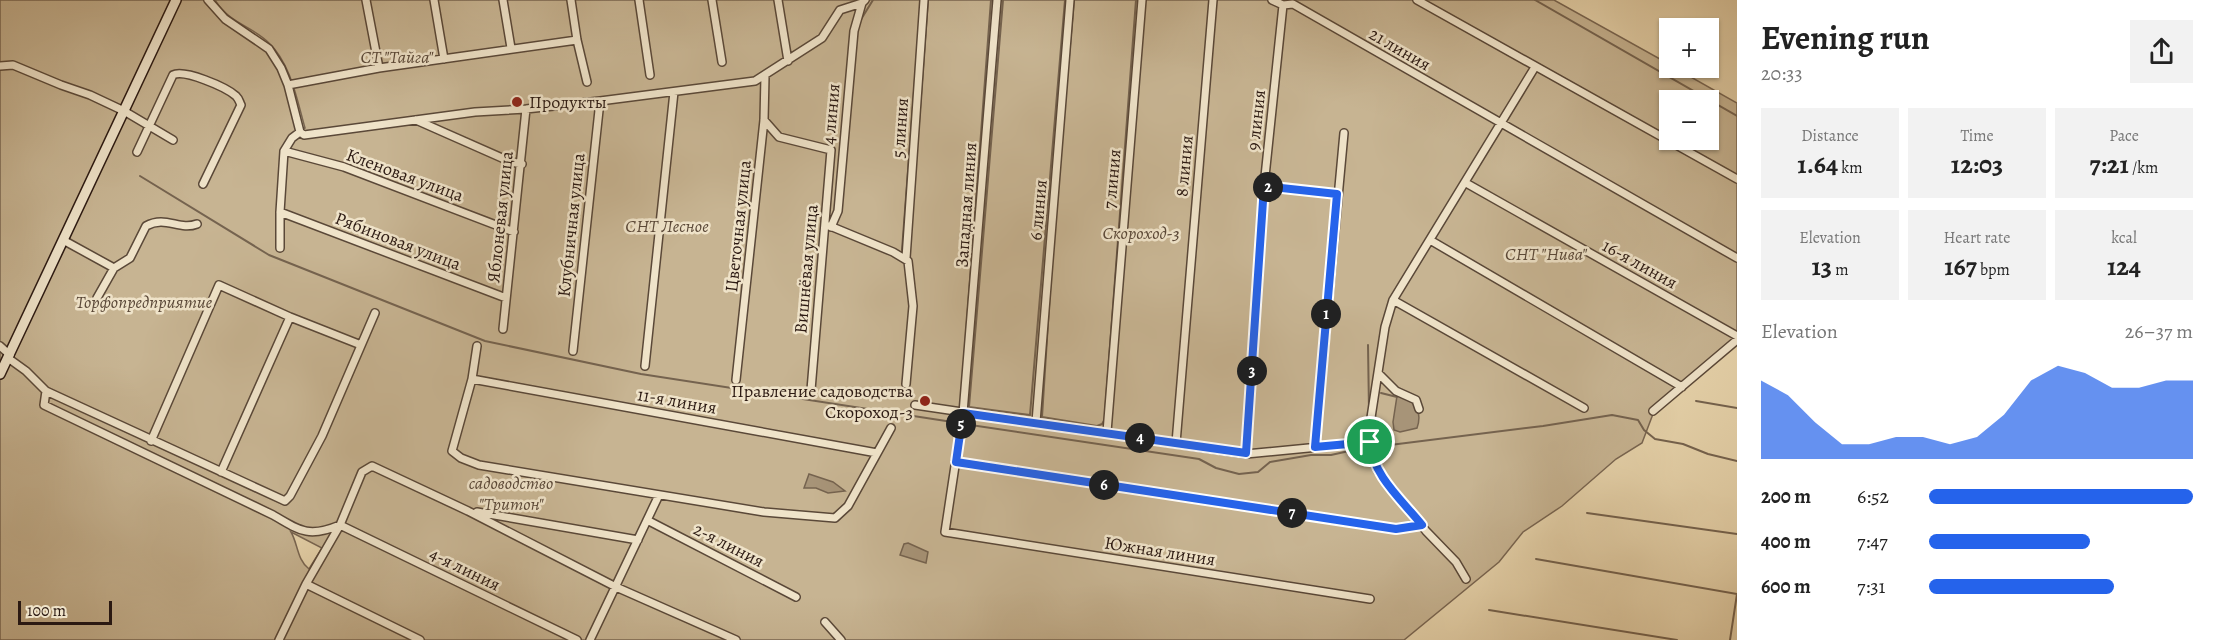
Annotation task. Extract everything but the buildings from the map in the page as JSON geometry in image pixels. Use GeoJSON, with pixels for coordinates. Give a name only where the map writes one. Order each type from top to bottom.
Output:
{"type":"FeatureCollection","features":[{"type":"Feature","properties":{"kind":"main road"},"geometry":{"type":"LineString","coordinates":[[0,374],[176,0]]}},
{"type":"Feature","properties":{"kind":"street"},"geometry":{"type":"LineString","coordinates":[[208,0],[225,19],[269,49],[281,68],[300,132],[304,135],[325,134],[414,119],[600,102],[755,81],[822,38],[840,10],[864,2]]}},
{"type":"Feature","properties":{"kind":"street"},"geometry":{"type":"LineString","coordinates":[[366,0],[379,68]]}},
{"type":"Feature","properties":{"kind":"street"},"geometry":{"type":"LineString","coordinates":[[434,0],[444,59]]}},
{"type":"Feature","properties":{"kind":"street"},"geometry":{"type":"LineString","coordinates":[[503,0],[511,48]]}},
{"type":"Feature","properties":{"kind":"street"},"geometry":{"type":"LineString","coordinates":[[571,0],[587,82]]}},
{"type":"Feature","properties":{"kind":"street"},"geometry":{"type":"LineString","coordinates":[[639,0],[650,75]]}},
{"type":"Feature","properties":{"kind":"street"},"geometry":{"type":"LineString","coordinates":[[712,0],[722,62]]}},
{"type":"Feature","properties":{"kind":"street"},"geometry":{"type":"LineString","coordinates":[[778,0],[788,61]]}},
{"type":"Feature","properties":{"kind":"street","name":"5 линия"},"geometry":{"type":"LineString","coordinates":[[906,384],[913,306],[906,258],[924,0]]}},
{"type":"Feature","properties":{"kind":"street","name":"Западная линия"},"geometry":{"type":"LineString","coordinates":[[945,532],[962,420],[997,0]]}},
{"type":"Feature","properties":{"kind":"street","name":"6 линия"},"geometry":{"type":"LineString","coordinates":[[1036,422],[1070,0]]}},
{"type":"Feature","properties":{"kind":"street","name":"7 линия"},"geometry":{"type":"LineString","coordinates":[[1107,432],[1142,0]]}},
{"type":"Feature","properties":{"kind":"street","name":"8 линия"},"geometry":{"type":"LineString","coordinates":[[1176,443],[1213,0]]}},
{"type":"Feature","properties":{"kind":"street","name":"21 линия"},"geometry":{"type":"LineString","coordinates":[[1272,0],[1283,5],[1293,4],[1737,258]]}},
{"type":"Feature","properties":{"kind":"street"},"geometry":{"type":"LineString","coordinates":[[1418,0],[1737,179]]}},
{"type":"Feature","properties":{"kind":"street","name":"4 линия"},"geometry":{"type":"LineString","coordinates":[[828,225],[837,211],[854,31],[864,2]]}},
{"type":"Feature","properties":{"kind":"street","name":"9 линия"},"geometry":{"type":"LineString","coordinates":[[1246,453],[1264,186],[1283,5]]}},
{"type":"Feature","properties":{"kind":"street"},"geometry":{"type":"LineString","coordinates":[[288,86],[379,68],[577,40]]}},
{"type":"Feature","properties":{"kind":"street"},"geometry":{"type":"LineString","coordinates":[[0,66],[13,65],[124,111],[172,140]]}},
{"type":"Feature","properties":{"kind":"street"},"geometry":{"type":"LineString","coordinates":[[1466,579],[1456,562],[1378,471],[1369,445],[1370,424],[1386,327],[1393,300],[1536,67]]}},
{"type":"Feature","properties":{"kind":"street"},"geometry":{"type":"LineString","coordinates":[[137,152],[173,75],[179,72],[191,75],[235,95],[241,105],[202,184]]}},
{"type":"Feature","properties":{"kind":"street","name":"Цветочная улица"},"geometry":{"type":"LineString","coordinates":[[736,380],[764,120],[765,76]]}},
{"type":"Feature","properties":{"kind":"street"},"geometry":{"type":"LineString","coordinates":[[645,366],[674,92]]}},
{"type":"Feature","properties":{"kind":"street","name":"Клубничная улица"},"geometry":{"type":"LineString","coordinates":[[573,351],[600,102]]}},
{"type":"Feature","properties":{"kind":"street","name":"Яблоневая улица"},"geometry":{"type":"LineString","coordinates":[[503,329],[526,109]]}},
{"type":"Feature","properties":{"kind":"street"},"geometry":{"type":"LineString","coordinates":[[414,119],[511,162],[522,164]]}},
{"type":"Feature","properties":{"kind":"street","name":"Вишнёвая улица"},"geometry":{"type":"LineString","coordinates":[[764,120],[779,137],[831,150],[828,225],[810,390]]}},
{"type":"Feature","properties":{"kind":"street"},"geometry":{"type":"LineString","coordinates":[[280,248],[284,151],[292,138],[300,132]]}},
{"type":"Feature","properties":{"kind":"street"},"geometry":{"type":"LineString","coordinates":[[1315,447],[1344,133]]}},
{"type":"Feature","properties":{"kind":"street","name":"Кленовая улица"},"geometry":{"type":"LineString","coordinates":[[284,151],[344,167],[514,232]]}},
{"type":"Feature","properties":{"kind":"street","name":"16-я линия"},"geometry":{"type":"LineString","coordinates":[[1466,183],[1737,338]]}},
{"type":"Feature","properties":{"kind":"street"},"geometry":{"type":"LineString","coordinates":[[1264,186],[1337,194]]}},
{"type":"Feature","properties":{"kind":"street","name":"Рябиновая улица"},"geometry":{"type":"LineString","coordinates":[[280,212],[506,298]]}},
{"type":"Feature","properties":{"kind":"street"},"geometry":{"type":"LineString","coordinates":[[97,298],[114,268],[130,258],[146,226],[163,220],[186,226],[197,224]]}},
{"type":"Feature","properties":{"kind":"street"},"geometry":{"type":"LineString","coordinates":[[828,225],[906,258]]}},
{"type":"Feature","properties":{"kind":"street"},"geometry":{"type":"LineString","coordinates":[[63,240],[114,268]]}},
{"type":"Feature","properties":{"kind":"street"},"geometry":{"type":"LineString","coordinates":[[1430,240],[1682,387]]}},
{"type":"Feature","properties":{"kind":"street"},"geometry":{"type":"LineString","coordinates":[[151,441],[219,285],[290,317],[361,345]]}},
{"type":"Feature","properties":{"kind":"street"},"geometry":{"type":"LineString","coordinates":[[1393,300],[1584,408]]}},
{"type":"Feature","properties":{"kind":"street"},"geometry":{"type":"LineString","coordinates":[[0,346],[46,392],[285,501],[290,496],[322,436],[375,313]]}},
{"type":"Feature","properties":{"kind":"street"},"geometry":{"type":"LineString","coordinates":[[220,472],[290,317]]}},
{"type":"Feature","properties":{"kind":"street"},"geometry":{"type":"LineString","coordinates":[[1653,411],[1737,338]]}},
{"type":"Feature","properties":{"kind":"street"},"geometry":{"type":"LineString","coordinates":[[477,346],[472,379],[452,451],[461,458],[479,465],[764,512],[835,518],[848,506],[891,428]]}},
{"type":"Feature","properties":{"kind":"street"},"geometry":{"type":"LineString","coordinates":[[1379,374],[1395,391],[1416,400],[1419,409]]}},
{"type":"Feature","properties":{"kind":"street","name":"11-я линия"},"geometry":{"type":"LineString","coordinates":[[472,379],[877,453]]}},
{"type":"Feature","properties":{"kind":"street"},"geometry":{"type":"LineString","coordinates":[[46,392],[44,405],[273,515],[296,530],[309,533],[323,532],[340,525]]}},
{"type":"Feature","properties":{"kind":"street"},"geometry":{"type":"LineString","coordinates":[[915,405],[962,420],[1036,422],[1246,453],[1369,445]]}},
{"type":"Feature","properties":{"kind":"street"},"geometry":{"type":"LineString","coordinates":[[956,462],[1396,529],[1422,525]]}},
{"type":"Feature","properties":{"kind":"street"},"geometry":{"type":"LineString","coordinates":[[279,640],[306,584],[340,525],[362,472],[372,466],[468,511],[616,587],[736,640]]}},
{"type":"Feature","properties":{"kind":"street"},"geometry":{"type":"LineString","coordinates":[[591,640],[659,495]]}},
{"type":"Feature","properties":{"kind":"street"},"geometry":{"type":"LineString","coordinates":[[468,511],[638,540]]}},
{"type":"Feature","properties":{"kind":"street","name":"2-я линия"},"geometry":{"type":"LineString","coordinates":[[647,520],[796,597]]}},
{"type":"Feature","properties":{"kind":"street","name":"4-я линия"},"geometry":{"type":"LineString","coordinates":[[340,525],[577,640]]}},
{"type":"Feature","properties":{"kind":"street","name":"Южная линия"},"geometry":{"type":"LineString","coordinates":[[945,532],[1370,599]]}},
{"type":"Feature","properties":{"kind":"street"},"geometry":{"type":"LineString","coordinates":[[306,584],[420,640]]}},
{"type":"Feature","properties":{"kind":"street"},"geometry":{"type":"LineString","coordinates":[[825,622],[841,640]]}},
{"type":"Feature","properties":{"kind":"green space"},"geometry":{"type":"Polygon","coordinates":[[[0,0],[204,0],[216,14],[265,49],[274,61],[287,91],[298,130],[305,128],[283,61],[269,43],[234,20],[215,0],[1554,0],[1659,58],[1659,78],[1693,78],[1714,90],[1659,90],[1659,150],[1719,150],[1719,93],[1737,103],[1737,344],[1653,414],[1642,443],[1616,459],[1562,506],[1523,532],[1499,562],[1404,640],[0,640],[0,0]],[[291,532],[300,557],[309,569],[322,548],[291,532]]]}},
{"type":"Feature","properties":{"kind":"shaded area"},"geometry":{"type":"Polygon","coordinates":[[[1404,395],[1412,401],[1419,413],[1419,418],[1417,428],[1400,432],[1394,430],[1393,422],[1397,396],[1404,395]]]}},
{"type":"Feature","properties":{"kind":"shaded area"},"geometry":{"type":"Polygon","coordinates":[[[809,474],[833,482],[845,491],[828,493],[816,488],[804,488],[809,474]]]}},
{"type":"Feature","properties":{"kind":"shaded area"},"geometry":{"type":"Polygon","coordinates":[[[908,543],[928,552],[926,563],[900,555],[904,544],[908,543]]]}},
{"type":"Feature","properties":{"kind":"waterway"},"geometry":{"type":"LineString","coordinates":[[860,21],[873,0]]}},
{"type":"Feature","properties":{"kind":"waterway"},"geometry":{"type":"LineString","coordinates":[[919,123],[928,0]]}},
{"type":"Feature","properties":{"kind":"waterway"},"geometry":{"type":"LineString","coordinates":[[961,401],[991,0]]}},
{"type":"Feature","properties":{"kind":"waterway"},"geometry":{"type":"LineString","coordinates":[[1003,0],[969,407],[1030,415],[1065,0]]}},
{"type":"Feature","properties":{"kind":"waterway"},"geometry":{"type":"LineString","coordinates":[[1069,57],[1074,0]]}},
{"type":"Feature","properties":{"kind":"waterway"},"geometry":{"type":"LineString","coordinates":[[1105,413],[1136,0]]}},
{"type":"Feature","properties":{"kind":"waterway"},"geometry":{"type":"LineString","coordinates":[[1535,0],[1737,116]]}},
{"type":"Feature","properties":{"kind":"waterway"},"geometry":{"type":"LineString","coordinates":[[902,250],[920,12]]}},
{"type":"Feature","properties":{"kind":"waterway"},"geometry":{"type":"LineString","coordinates":[[140,176],[269,255],[485,341],[641,374],[959,423]]}},
{"type":"Feature","properties":{"kind":"waterway"},"geometry":{"type":"LineString","coordinates":[[1052,260],[1042,417],[1097,426],[1105,419]]}},
{"type":"Feature","properties":{"kind":"waterway"},"geometry":{"type":"LineString","coordinates":[[1368,345],[1369,411]]}},
{"type":"Feature","properties":{"kind":"waterway"},"geometry":{"type":"LineString","coordinates":[[1381,393],[1397,397]]}},
{"type":"Feature","properties":{"kind":"waterway"},"geometry":{"type":"LineString","coordinates":[[1696,401],[1737,408]]}},
{"type":"Feature","properties":{"kind":"waterway"},"geometry":{"type":"LineString","coordinates":[[964,424],[1199,459],[1216,468],[1239,474],[1258,472],[1270,462],[1311,455],[1331,455],[1358,449],[1612,415],[1638,420],[1644,430],[1655,439],[1683,444],[1708,454],[1737,461]]}},
{"type":"Feature","properties":{"kind":"waterway"},"geometry":{"type":"LineString","coordinates":[[1587,513],[1737,534]]}},
{"type":"Feature","properties":{"kind":"waterway"},"geometry":{"type":"LineString","coordinates":[[1536,559],[1737,594]]}},
{"type":"Feature","properties":{"kind":"waterway"},"geometry":{"type":"LineString","coordinates":[[1730,640],[1737,594]]}},
{"type":"Feature","properties":{"kind":"waterway"},"geometry":{"type":"LineString","coordinates":[[1489,610],[1677,640]]}},
{"type":"Feature","properties":{"kind":"place","name":"Продукты"},"geometry":{"type":"Point","coordinates":[517,102]}},
{"type":"Feature","properties":{"kind":"place","name":"Правление садоводства Скороход-3"},"geometry":{"type":"Point","coordinates":[925,401]}},
{"type":"Feature","properties":{"kind":"route"},"geometry":{"type":"LineString","coordinates":[[1264,186],[1337,194],[1315,447],[1370,442],[1372,458],[1378,471],[1422,525],[1396,529],[956,462],[963,413],[1246,453],[1264,186]]}},
{"type":"Feature","properties":{"kind":"park label","name":"СТ \"Тайга\""},"geometry":{"type":"Point","coordinates":[397,57]}},
{"type":"Feature","properties":{"kind":"park label","name":"СНТ Лесное"},"geometry":{"type":"Point","coordinates":[667,226]}},
{"type":"Feature","properties":{"kind":"park label","name":"Скороход-3"},"geometry":{"type":"Point","coordinates":[1141,233]}},
{"type":"Feature","properties":{"kind":"park label","name":"СНТ \"Нива\""},"geometry":{"type":"Point","coordinates":[1546,254]}},
{"type":"Feature","properties":{"kind":"park label","name":"Торфопредприятие"},"geometry":{"type":"Point","coordinates":[144,302]}},
{"type":"Feature","properties":{"kind":"park label","name":"садоводство \"Тритон\""},"geometry":{"type":"Point","coordinates":[511,493]}}]}
